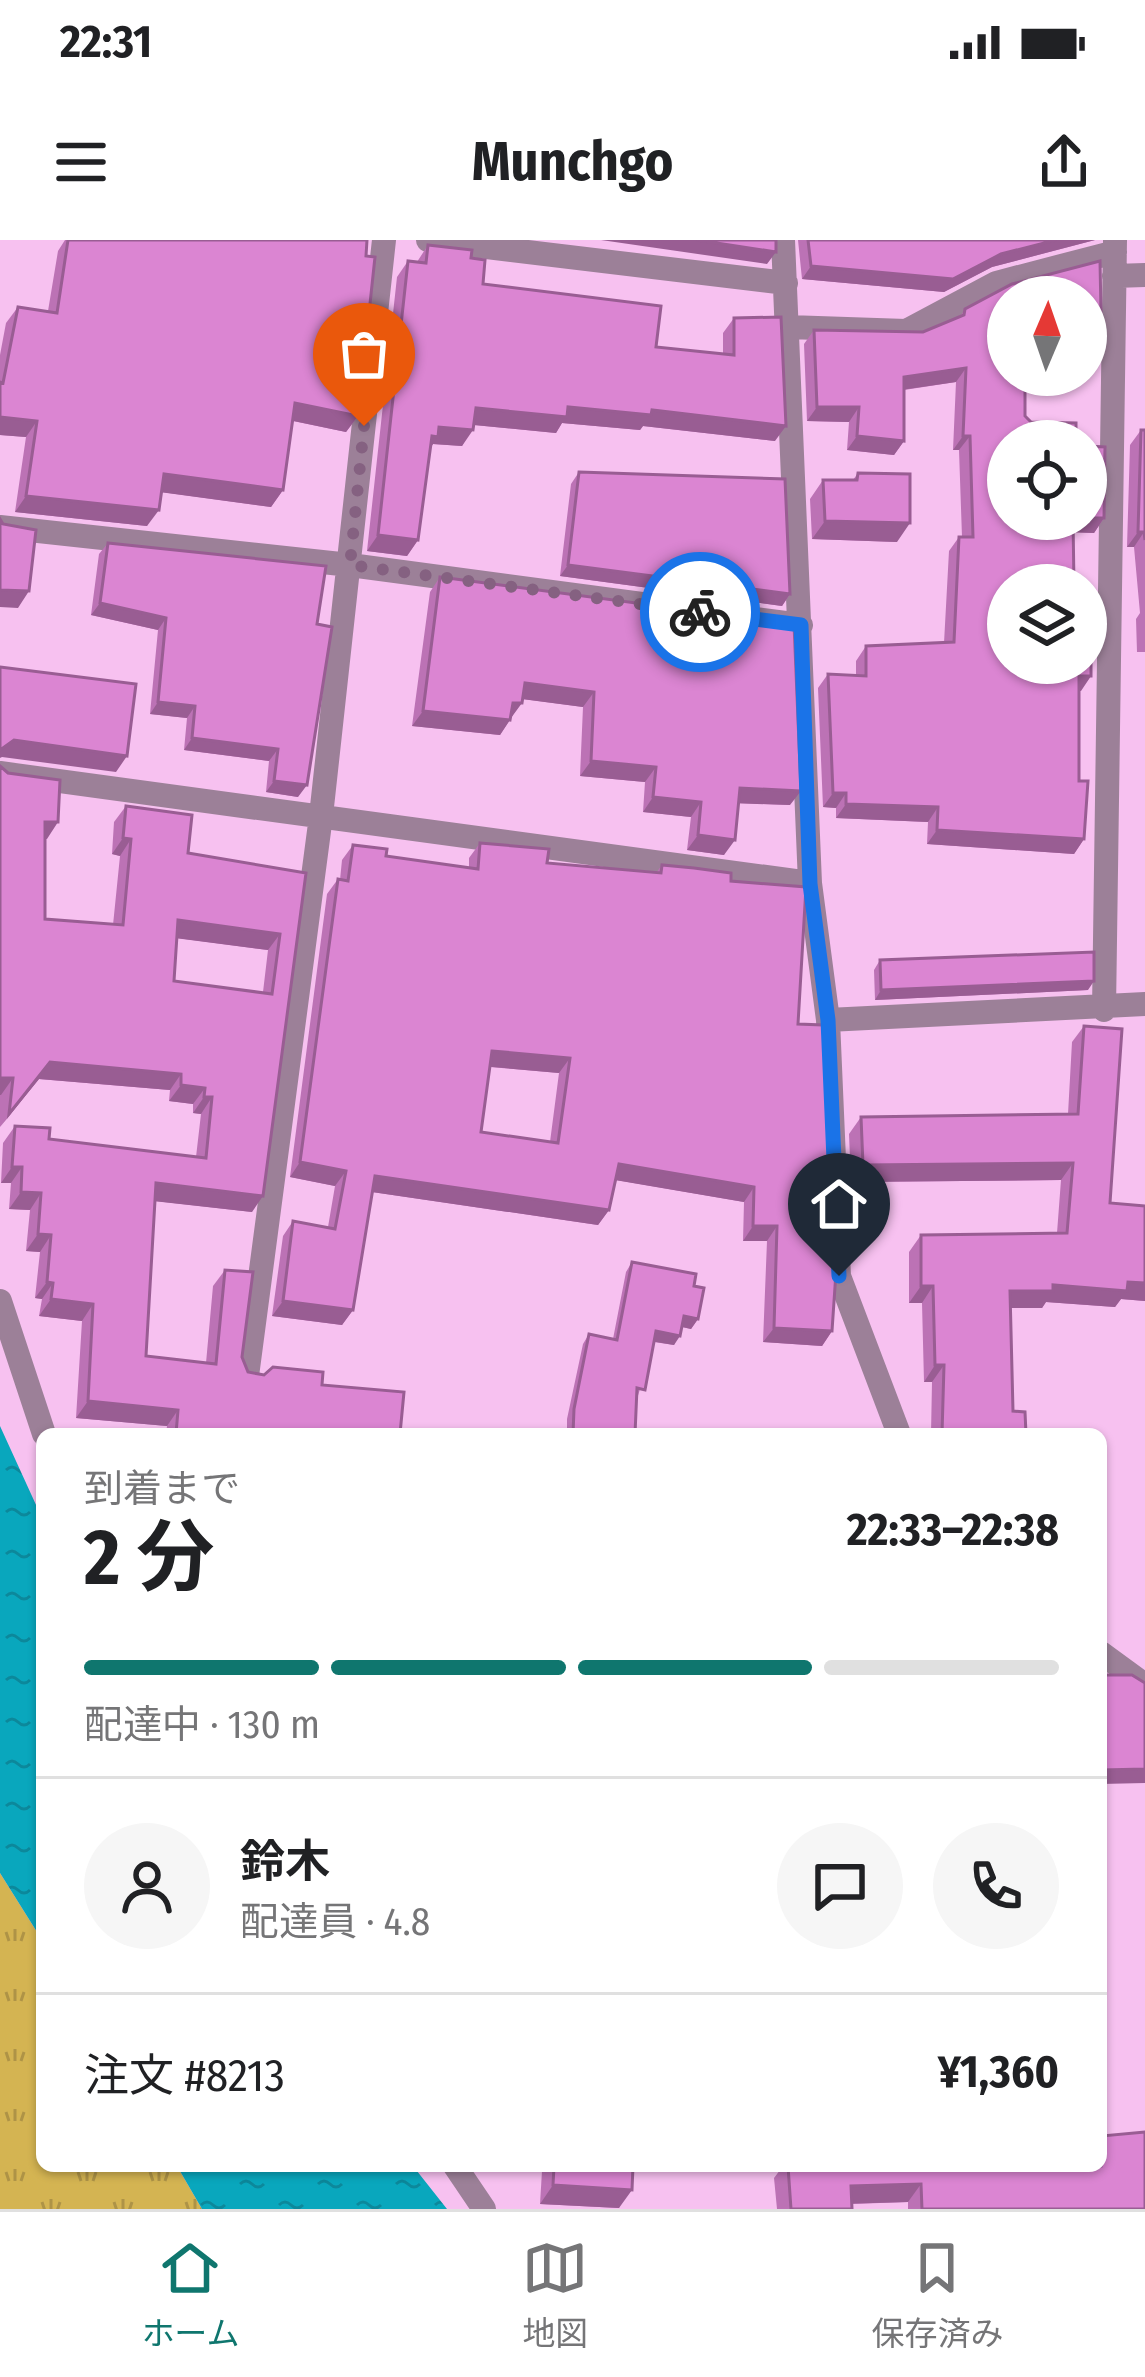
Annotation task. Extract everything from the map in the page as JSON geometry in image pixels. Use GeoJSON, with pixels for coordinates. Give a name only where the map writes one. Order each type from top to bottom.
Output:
{"type":"FeatureCollection","features":[{"type":"Feature","properties":{"kind":"street"},"geometry":{"type":"LineString","coordinates":[[247,1376],[321,816],[384,240]]}},
{"type":"Feature","properties":{"kind":"street"},"geometry":{"type":"LineString","coordinates":[[428,240],[786,283]]}},
{"type":"Feature","properties":{"kind":"street"},"geometry":{"type":"LineString","coordinates":[[783,240],[810,884],[828,1020],[839,1276],[897,1428]]}},
{"type":"Feature","properties":{"kind":"street"},"geometry":{"type":"LineString","coordinates":[[788,327],[906,331],[996,283],[1114,256],[1145,275]]}},
{"type":"Feature","properties":{"kind":"street"},"geometry":{"type":"LineString","coordinates":[[1104,1010],[1114,256]]}},
{"type":"Feature","properties":{"kind":"street"},"geometry":{"type":"LineString","coordinates":[[0,527],[350,565],[801,625]]}},
{"type":"Feature","properties":{"kind":"street"},"geometry":{"type":"LineString","coordinates":[[0,773],[810,884]]}},
{"type":"Feature","properties":{"kind":"street"},"geometry":{"type":"LineString","coordinates":[[828,1020],[1104,1010],[1145,1004]]}},
{"type":"Feature","properties":{"kind":"street"},"geometry":{"type":"LineString","coordinates":[[0,1301],[42,1428]]}},
{"type":"Feature","properties":{"kind":"street"},"geometry":{"type":"LineString","coordinates":[[1107,1657],[1145,1685]]}},
{"type":"Feature","properties":{"kind":"street"},"geometry":{"type":"LineString","coordinates":[[459,2172],[484,2209]]}},
{"type":"Feature","properties":{"kind":"green space"},"geometry":{"type":"Polygon","coordinates":[[[0,1873],[36,1930],[36,2172],[180,2172],[202,2209],[0,2209],[0,1873]]]}},
{"type":"Feature","properties":{"kind":"water"},"geometry":{"type":"Polygon","coordinates":[[[0,1426],[36,1505],[36,1930],[0,1873],[0,1426]]]}},
{"type":"Feature","properties":{"kind":"water"},"geometry":{"type":"Polygon","coordinates":[[[180,2172],[418,2172],[447,2209],[202,2209],[180,2172]]]}},
{"type":"Feature","properties":{"kind":"building"},"geometry":{"type":"Polygon","coordinates":[[[68,240],[367,240],[366,256],[375,257],[358,416],[295,403],[283,490],[164,474],[159,510],[26,496],[37,421],[0,417],[0,382],[18,307],[57,313],[68,240]]]}},
{"type":"Feature","properties":{"kind":"building"},"geometry":{"type":"Polygon","coordinates":[[[697,240],[776,240],[776,252],[697,240]]]}},
{"type":"Feature","properties":{"kind":"building"},"geometry":{"type":"Polygon","coordinates":[[[808,240],[1056,240],[1001,254],[953,279],[811,266],[808,240]]]}},
{"type":"Feature","properties":{"kind":"building"},"geometry":{"type":"Polygon","coordinates":[[[428,245],[472,250],[471,258],[485,260],[483,284],[661,306],[656,347],[734,355],[734,318],[781,317],[786,426],[652,410],[651,415],[568,407],[567,417],[476,408],[473,430],[439,427],[438,437],[432,436],[418,540],[378,535],[408,261],[426,263],[428,245]]]}},
{"type":"Feature","properties":{"kind":"building"},"geometry":{"type":"Polygon","coordinates":[[[1100,261],[1100,276],[1043,276],[1100,261]]]}},
{"type":"Feature","properties":{"kind":"building"},"geometry":{"type":"Polygon","coordinates":[[[987,297],[987,396],[1025,396],[1029,420],[987,420],[987,540],[1073,540],[1074,564],[987,564],[987,684],[1079,684],[1079,781],[1088,781],[1084,839],[937,830],[938,807],[846,804],[846,793],[833,793],[828,674],[866,676],[866,646],[954,642],[959,537],[973,537],[970,436],[963,436],[966,368],[904,377],[904,441],[857,436],[859,407],[817,407],[814,330],[923,332],[964,315],[965,309],[987,297]]]}},
{"type":"Feature","properties":{"kind":"building"},"geometry":{"type":"Polygon","coordinates":[[[1141,430],[1145,430],[1145,540],[1144,532],[1138,532],[1141,430]]]}},
{"type":"Feature","properties":{"kind":"building"},"geometry":{"type":"Polygon","coordinates":[[[579,472],[785,479],[790,594],[568,565],[579,472]]]}},
{"type":"Feature","properties":{"kind":"building"},"geometry":{"type":"Polygon","coordinates":[[[858,473],[910,474],[910,523],[825,521],[823,480],[857,480],[858,473]]]}},
{"type":"Feature","properties":{"kind":"building"},"geometry":{"type":"Polygon","coordinates":[[[0,519],[3,524],[36,530],[29,591],[0,590],[0,519]]]}},
{"type":"Feature","properties":{"kind":"building"},"geometry":{"type":"Polygon","coordinates":[[[108,543],[326,566],[317,624],[332,627],[307,785],[274,781],[278,749],[192,738],[195,706],[158,702],[166,618],[100,603],[108,543]]]}},
{"type":"Feature","properties":{"kind":"building"},"geometry":{"type":"Polygon","coordinates":[[[440,577],[794,624],[801,791],[740,788],[735,840],[698,835],[701,802],[653,797],[656,767],[591,761],[594,692],[525,683],[522,703],[513,703],[510,720],[423,711],[440,577]]]}},
{"type":"Feature","properties":{"kind":"building"},"geometry":{"type":"Polygon","coordinates":[[[0,667],[136,684],[127,756],[14,740],[0,750],[0,667]]]}},
{"type":"Feature","properties":{"kind":"building"},"geometry":{"type":"Polygon","coordinates":[[[0,766],[8,773],[60,780],[58,822],[45,822],[45,919],[123,925],[131,839],[123,838],[126,806],[192,815],[188,853],[306,873],[263,1196],[156,1183],[146,1356],[216,1364],[225,1270],[253,1272],[242,1357],[248,1372],[264,1375],[273,1367],[323,1372],[322,1385],[404,1392],[401,1428],[176,1428],[178,1410],[88,1401],[93,1304],[51,1299],[53,1283],[47,1282],[51,1235],[38,1234],[41,1193],[21,1192],[22,1167],[12,1167],[15,1126],[50,1128],[49,1139],[206,1158],[212,1097],[204,1097],[205,1088],[181,1085],[181,1074],[50,1062],[9,1114],[13,1078],[0,1078],[0,766]],[[178,920],[174,981],[272,994],[280,934],[178,920]]]}},
{"type":"Feature","properties":{"kind":"building"},"geometry":{"type":"Polygon","coordinates":[[[480,843],[549,849],[547,863],[661,873],[662,865],[731,873],[731,881],[806,887],[798,1024],[823,1025],[836,1272],[832,1331],[774,1328],[777,1226],[753,1226],[754,1187],[619,1164],[609,1210],[375,1176],[353,1310],[283,1301],[293,1221],[335,1229],[346,1171],[300,1162],[338,879],[348,881],[353,845],[387,849],[386,856],[478,869],[480,843]],[[492,1051],[481,1132],[558,1143],[570,1058],[492,1051]]]}},
{"type":"Feature","properties":{"kind":"building"},"geometry":{"type":"Polygon","coordinates":[[[1094,952],[1094,981],[881,990],[880,960],[1094,952]]]}},
{"type":"Feature","properties":{"kind":"building"},"geometry":{"type":"Polygon","coordinates":[[[1084,1026],[1122,1029],[1110,1203],[1145,1206],[1145,1283],[1128,1282],[1127,1291],[1053,1285],[1053,1291],[1010,1291],[1013,1411],[1025,1412],[1026,1428],[942,1428],[944,1365],[935,1365],[933,1286],[921,1286],[921,1235],[1067,1233],[1073,1163],[863,1165],[861,1117],[1078,1114],[1084,1026]]]}},
{"type":"Feature","properties":{"kind":"building"},"geometry":{"type":"Polygon","coordinates":[[[632,1262],[696,1274],[694,1286],[704,1288],[698,1319],[684,1316],[680,1336],[656,1331],[645,1390],[637,1388],[635,1428],[573,1428],[589,1334],[617,1340],[632,1262]]]}},
{"type":"Feature","properties":{"kind":"building"},"geometry":{"type":"Polygon","coordinates":[[[1107,1675],[1132,1675],[1145,1683],[1145,1769],[1107,1770],[1107,1675]]]}},
{"type":"Feature","properties":{"kind":"building"},"geometry":{"type":"Polygon","coordinates":[[[1145,2132],[1145,2209],[922,2209],[921,2184],[851,2186],[852,2209],[791,2209],[788,2172],[1107,2172],[1107,2135],[1145,2132]]]}},
{"type":"Feature","properties":{"kind":"building"},"geometry":{"type":"Polygon","coordinates":[[[554,2172],[633,2172],[632,2190],[553,2185],[554,2172]]]}},
{"type":"Feature","properties":{"kind":"way so far"},"geometry":{"type":"LineString","coordinates":[[364,426],[350,565],[700,612]]}},
{"type":"Feature","properties":{"kind":"route"},"geometry":{"type":"LineString","coordinates":[[700,612],[801,625],[810,884],[828,1020],[839,1276]]}}]}
